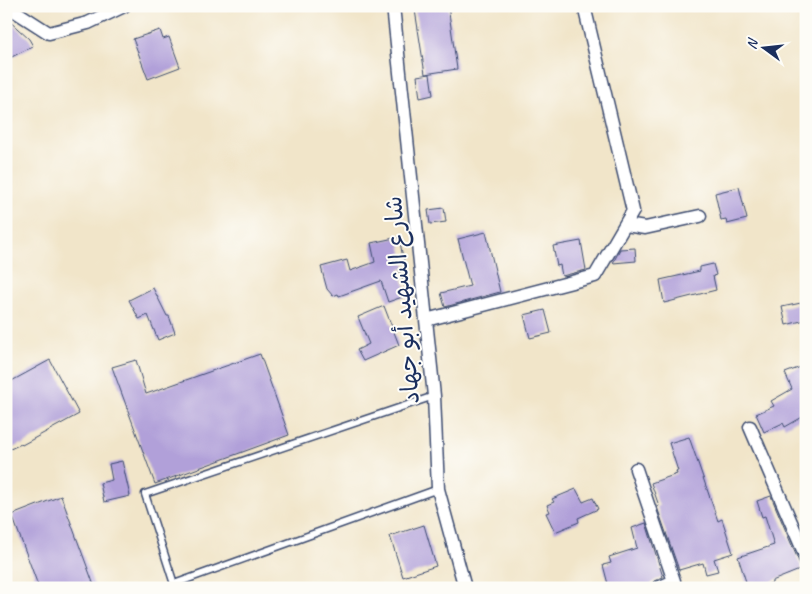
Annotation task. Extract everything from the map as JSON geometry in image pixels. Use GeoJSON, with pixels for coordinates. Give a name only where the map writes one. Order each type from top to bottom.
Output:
{"type":"FeatureCollection","features":[{"type":"Feature","properties":{"kind":"street"},"geometry":{"type":"LineString","coordinates":[[7,6],[50,33],[88,22],[124,6]]}},
{"type":"Feature","properties":{"kind":"street","name":"شارع الشهيد أبو جهاد"},"geometry":{"type":"LineString","coordinates":[[393,6],[434,396],[438,489],[465,588]]}},
{"type":"Feature","properties":{"kind":"street"},"geometry":{"type":"LineString","coordinates":[[426,320],[595,276],[633,211],[584,6]]}},
{"type":"Feature","properties":{"kind":"street"},"geometry":{"type":"LineString","coordinates":[[626,224],[645,228],[700,216]]}},
{"type":"Feature","properties":{"kind":"street"},"geometry":{"type":"LineString","coordinates":[[750,427],[806,557]]}},
{"type":"Feature","properties":{"kind":"street"},"geometry":{"type":"LineString","coordinates":[[636,469],[674,581],[658,588]]}},
{"type":"Feature","properties":{"kind":"lane"},"geometry":{"type":"LineString","coordinates":[[434,396],[145,494],[174,584],[438,489]]}},
{"type":"Feature","properties":{"kind":"building"},"geometry":{"type":"Polygon","coordinates":[[[448,6],[457,69],[425,74],[415,10],[448,6]]]}},
{"type":"Feature","properties":{"kind":"building"},"geometry":{"type":"Polygon","coordinates":[[[6,18],[29,39],[33,46],[6,60],[6,18]]]}},
{"type":"Feature","properties":{"kind":"building"},"geometry":{"type":"Polygon","coordinates":[[[160,30],[163,39],[169,37],[180,67],[148,79],[133,39],[160,30]]]}},
{"type":"Feature","properties":{"kind":"building"},"geometry":{"type":"Polygon","coordinates":[[[430,74],[433,95],[420,98],[417,76],[430,74]]]}},
{"type":"Feature","properties":{"kind":"building"},"geometry":{"type":"Polygon","coordinates":[[[739,187],[747,219],[727,224],[726,219],[721,220],[715,193],[739,187]]]}},
{"type":"Feature","properties":{"kind":"building"},"geometry":{"type":"Polygon","coordinates":[[[444,208],[446,222],[430,224],[428,210],[444,208]]]}},
{"type":"Feature","properties":{"kind":"building"},"geometry":{"type":"Polygon","coordinates":[[[486,232],[500,292],[445,307],[441,293],[470,286],[458,239],[486,232]]]}},
{"type":"Feature","properties":{"kind":"building"},"geometry":{"type":"Polygon","coordinates":[[[399,237],[405,268],[399,269],[408,295],[388,302],[381,281],[339,296],[338,294],[333,296],[327,289],[321,267],[347,260],[350,271],[375,262],[371,243],[399,237]]]}},
{"type":"Feature","properties":{"kind":"building"},"geometry":{"type":"Polygon","coordinates":[[[581,241],[586,270],[562,276],[560,265],[557,266],[553,246],[581,241]]]}},
{"type":"Feature","properties":{"kind":"building"},"geometry":{"type":"Polygon","coordinates":[[[635,248],[636,261],[613,263],[620,249],[635,248]]]}},
{"type":"Feature","properties":{"kind":"building"},"geometry":{"type":"Polygon","coordinates":[[[713,264],[716,275],[713,276],[716,290],[664,303],[660,280],[700,271],[700,267],[713,264]]]}},
{"type":"Feature","properties":{"kind":"building"},"geometry":{"type":"Polygon","coordinates":[[[153,288],[167,316],[169,316],[175,333],[158,340],[148,315],[139,319],[129,300],[153,288]]]}},
{"type":"Feature","properties":{"kind":"building"},"geometry":{"type":"Polygon","coordinates":[[[801,303],[805,320],[786,325],[782,307],[801,303]]]}},
{"type":"Feature","properties":{"kind":"building"},"geometry":{"type":"Polygon","coordinates":[[[384,306],[399,345],[363,361],[357,350],[369,344],[358,317],[384,306]]]}},
{"type":"Feature","properties":{"kind":"building"},"geometry":{"type":"Polygon","coordinates":[[[545,310],[551,333],[530,338],[524,315],[545,310]]]}},
{"type":"Feature","properties":{"kind":"building"},"geometry":{"type":"Polygon","coordinates":[[[260,354],[289,435],[155,484],[112,367],[136,360],[146,394],[260,354]]]}},
{"type":"Feature","properties":{"kind":"building"},"geometry":{"type":"Polygon","coordinates":[[[50,360],[79,414],[22,445],[6,451],[6,384],[50,360]]]}},
{"type":"Feature","properties":{"kind":"building"},"geometry":{"type":"Polygon","coordinates":[[[806,365],[806,415],[785,427],[783,423],[764,432],[756,414],[774,406],[771,401],[792,389],[785,373],[806,365]]]}},
{"type":"Feature","properties":{"kind":"building"},"geometry":{"type":"Polygon","coordinates":[[[689,437],[718,521],[722,519],[733,553],[714,559],[718,571],[706,574],[703,563],[679,570],[657,507],[659,506],[651,483],[677,474],[676,471],[678,471],[669,443],[689,437]]]}},
{"type":"Feature","properties":{"kind":"building"},"geometry":{"type":"Polygon","coordinates":[[[122,461],[130,496],[104,502],[100,483],[112,480],[109,464],[122,461]]]}},
{"type":"Feature","properties":{"kind":"building"},"geometry":{"type":"Polygon","coordinates":[[[576,489],[583,502],[593,498],[598,509],[578,518],[579,522],[555,532],[546,513],[550,512],[547,505],[554,502],[552,499],[576,489]]]}},
{"type":"Feature","properties":{"kind":"building"},"geometry":{"type":"Polygon","coordinates":[[[61,496],[95,588],[39,588],[12,515],[61,496]]]}},
{"type":"Feature","properties":{"kind":"building"},"geometry":{"type":"Polygon","coordinates":[[[771,496],[802,569],[759,588],[748,588],[738,557],[774,545],[765,516],[762,517],[757,501],[771,496]]]}},
{"type":"Feature","properties":{"kind":"building"},"geometry":{"type":"Polygon","coordinates":[[[646,523],[663,577],[644,588],[609,588],[603,565],[611,563],[609,557],[637,548],[632,528],[646,523]]]}},
{"type":"Feature","properties":{"kind":"building"},"geometry":{"type":"Polygon","coordinates":[[[424,525],[436,566],[403,577],[390,536],[424,525]]]}}]}
